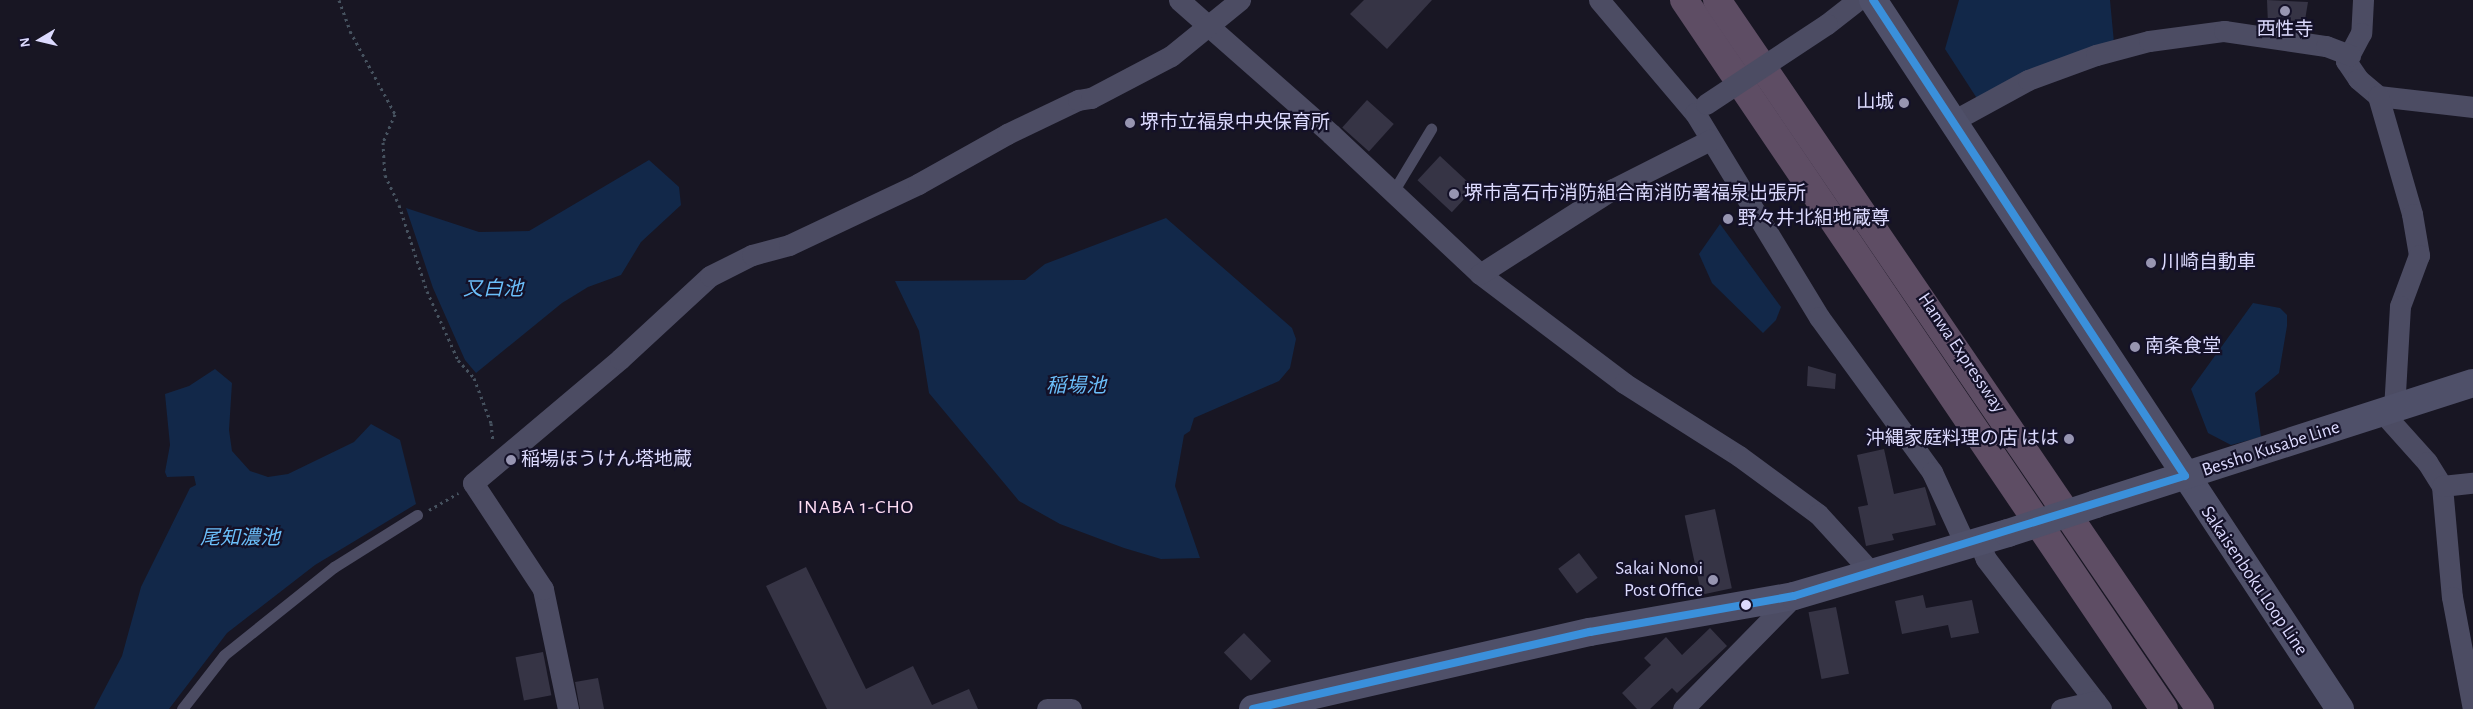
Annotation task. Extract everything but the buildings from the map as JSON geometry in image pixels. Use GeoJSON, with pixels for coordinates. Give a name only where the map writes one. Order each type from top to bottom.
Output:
{"type":"FeatureCollection","features":[{"type":"Feature","properties":{"kind":"highway","name":"Hanwa Expressway"},"geometry":{"type":"LineString","coordinates":[[1684,0],[2164,709]]}},
{"type":"Feature","properties":{"kind":"highway","name":"Hanwa Expressway"},"geometry":{"type":"LineString","coordinates":[[1718,0],[2200,709]]}},
{"type":"Feature","properties":{"kind":"main road","name":"Sakaisenboku Loop Line"},"geometry":{"type":"LineString","coordinates":[[1873,0],[2340,709]]}},
{"type":"Feature","properties":{"kind":"main road","name":"Bessho Kusabe Line"},"geometry":{"type":"LineString","coordinates":[[1262,708],[1590,632],[1794,596],[2008,533],[2388,412],[2473,383]]}},
{"type":"Feature","properties":{"kind":"street"},"geometry":{"type":"LineString","coordinates":[[1179,0],[1480,274],[1624,383],[1739,456],[1818,514],[1873,574]]}},
{"type":"Feature","properties":{"kind":"street"},"geometry":{"type":"LineString","coordinates":[[568,709],[542,589],[473,483],[620,359],[664,314],[730,264],[789,246],[918,184],[1007,134],[1078,100],[1091,98],[1171,56],[1210,27],[1240,0]]}},
{"type":"Feature","properties":{"kind":"street"},"geometry":{"type":"LineString","coordinates":[[1599,0],[1700,109],[1710,140],[1818,317],[1932,472],[1972,544],[1986,559],[2098,705]]}},
{"type":"Feature","properties":{"kind":"street"},"geometry":{"type":"LineString","coordinates":[[1700,109],[1827,24],[1858,0]]}},
{"type":"Feature","properties":{"kind":"street"},"geometry":{"type":"LineString","coordinates":[[2363,0],[2361,33],[2346,61],[2358,80],[2378,96],[2473,107]]}},
{"type":"Feature","properties":{"kind":"street"},"geometry":{"type":"LineString","coordinates":[[1953,121],[2028,80],[2096,55],[2149,41],[2224,31],[2326,46],[2350,55]]}},
{"type":"Feature","properties":{"kind":"street"},"geometry":{"type":"LineString","coordinates":[[2378,96],[2412,214],[2418,255],[2400,306],[2388,412],[2442,486],[2452,597],[2467,641],[2473,709]]}},
{"type":"Feature","properties":{"kind":"street"},"geometry":{"type":"LineString","coordinates":[[1480,274],[1613,189],[1710,140]]}},
{"type":"Feature","properties":{"kind":"street"},"geometry":{"type":"LineString","coordinates":[[2442,486],[2473,483]]}},
{"type":"Feature","properties":{"kind":"street"},"geometry":{"type":"LineString","coordinates":[[1683,709],[1794,596]]}},
{"type":"Feature","properties":{"kind":"street"},"geometry":{"type":"LineString","coordinates":[[2061,709],[2098,705]]}},
{"type":"Feature","properties":{"kind":"street"},"geometry":{"type":"LineString","coordinates":[[1047,709],[1071,709]]}},
{"type":"Feature","properties":{"kind":"lane"},"geometry":{"type":"LineString","coordinates":[[1392,192],[1430,129]]}},
{"type":"Feature","properties":{"kind":"lane"},"geometry":{"type":"LineString","coordinates":[[182,709],[224,655],[334,567],[417,515]]}},
{"type":"Feature","properties":{"kind":"path"},"geometry":{"type":"LineString","coordinates":[[339,0],[350,31],[395,114],[383,142],[385,175],[400,206],[431,300],[458,360],[474,378],[491,423],[495,464]]}},
{"type":"Feature","properties":{"kind":"path"},"geometry":{"type":"LineString","coordinates":[[417,515],[473,483]]}},
{"type":"Feature","properties":{"kind":"water"},"geometry":{"type":"Polygon","coordinates":[[[1959,0],[2110,0],[2114,43],[1978,100],[1945,49],[1959,0]]]}},
{"type":"Feature","properties":{"kind":"water","name":"又白池"},"geometry":{"type":"Polygon","coordinates":[[[649,160],[679,187],[681,205],[641,242],[621,275],[588,287],[562,303],[476,373],[465,360],[433,288],[406,208],[479,232],[529,231],[649,160]]]}},
{"type":"Feature","properties":{"kind":"water","name":"稲場池"},"geometry":{"type":"Polygon","coordinates":[[[1166,218],[1292,328],[1296,339],[1290,368],[1279,381],[1194,418],[1190,431],[1184,435],[1175,486],[1200,558],[1161,559],[1124,548],[1060,524],[1019,501],[929,393],[919,331],[895,281],[1025,280],[1045,264],[1166,218]]]}},
{"type":"Feature","properties":{"kind":"water"},"geometry":{"type":"Polygon","coordinates":[[[1720,224],[1781,307],[1776,320],[1763,333],[1712,283],[1699,254],[1720,224]]]}},
{"type":"Feature","properties":{"kind":"water"},"geometry":{"type":"Polygon","coordinates":[[[2253,303],[2280,308],[2287,315],[2287,326],[2279,373],[2255,393],[2261,437],[2231,445],[2208,433],[2191,389],[2253,303]]]}},
{"type":"Feature","properties":{"kind":"water","name":"尾知濃池"},"geometry":{"type":"Polygon","coordinates":[[[215,369],[232,383],[229,430],[232,451],[250,471],[268,477],[288,474],[354,442],[371,424],[400,440],[416,504],[315,565],[227,633],[169,709],[94,709],[122,656],[141,587],[190,488],[196,485],[194,476],[167,477],[165,472],[170,445],[165,394],[189,386],[215,369]]]}},
{"type":"Feature","properties":{"kind":"transit line"},"geometry":{"type":"LineString","coordinates":[[1253,709],[1590,632],[1794,596],[2185,476],[1873,0]]}},
{"type":"Feature","properties":{"kind":"place","name":"西性寺"},"geometry":{"type":"Point","coordinates":[2285,11]}},
{"type":"Feature","properties":{"kind":"place","name":"山城"},"geometry":{"type":"Point","coordinates":[1904,103]}},
{"type":"Feature","properties":{"kind":"place","name":"堺市立福泉中央保育所"},"geometry":{"type":"Point","coordinates":[1130,123]}},
{"type":"Feature","properties":{"kind":"place","name":"堺市高石市消防組合南消防署福泉出張所"},"geometry":{"type":"Point","coordinates":[1454,194]}},
{"type":"Feature","properties":{"kind":"place","name":"野々井北組地蔵尊"},"geometry":{"type":"Point","coordinates":[1728,219]}},
{"type":"Feature","properties":{"kind":"place","name":"川崎自動車"},"geometry":{"type":"Point","coordinates":[2151,263]}},
{"type":"Feature","properties":{"kind":"place","name":"南条食堂"},"geometry":{"type":"Point","coordinates":[2135,347]}},
{"type":"Feature","properties":{"kind":"place","name":"沖縄家庭料理の店 はは"},"geometry":{"type":"Point","coordinates":[2069,439]}},
{"type":"Feature","properties":{"kind":"place","name":"稲場ほうけん塔地蔵"},"geometry":{"type":"Point","coordinates":[511,460]}},
{"type":"Feature","properties":{"kind":"place","name":"Sakai Nonoi Post Office"},"geometry":{"type":"Point","coordinates":[1713,580]}},
{"type":"Feature","properties":{"kind":"district","name":"INABA 1-CHO"},"geometry":{"type":"Point","coordinates":[856,507]}}]}
